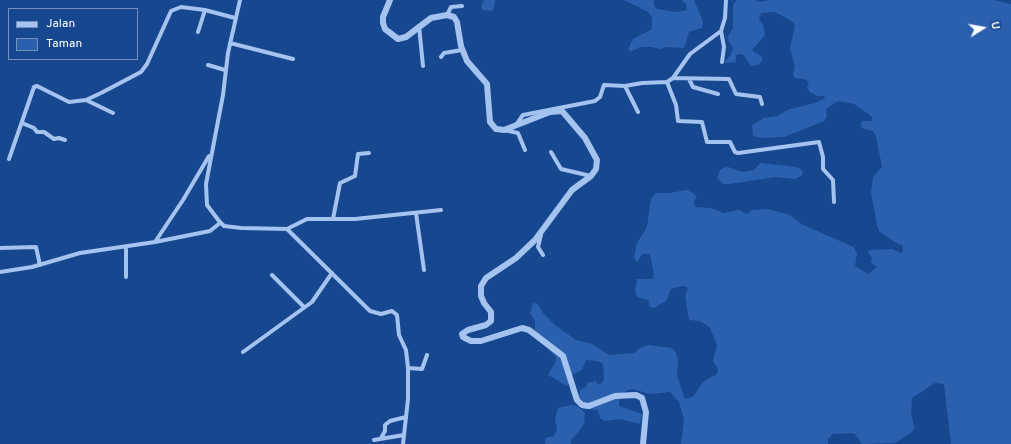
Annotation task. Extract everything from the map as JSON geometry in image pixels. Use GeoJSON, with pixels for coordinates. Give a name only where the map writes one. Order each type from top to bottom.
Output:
{"type":"FeatureCollection","features":[{"type":"Feature","properties":{"kind":"street"},"geometry":{"type":"LineString","coordinates":[[240,0],[225,70],[223,95],[211,152],[206,195],[207,205],[220,223],[224,226],[241,228],[287,229],[307,218],[333,219],[441,210]]}},
{"type":"Feature","properties":{"kind":"street"},"geometry":{"type":"LineString","coordinates":[[390,0],[383,17],[385,29],[398,39],[402,39],[431,18],[448,15],[454,17],[457,22],[462,50],[467,61],[487,84],[490,122],[496,129],[518,133],[525,150]]}},
{"type":"Feature","properties":{"kind":"street"},"geometry":{"type":"LineString","coordinates":[[722,62],[724,47],[721,31],[725,18],[726,0]]}},
{"type":"Feature","properties":{"kind":"street"},"geometry":{"type":"LineString","coordinates":[[448,15],[451,7],[462,6]]}},
{"type":"Feature","properties":{"kind":"street"},"geometry":{"type":"LineString","coordinates":[[9,159],[33,89],[36,86],[69,102],[86,100],[141,72],[147,64],[171,11],[181,8],[205,10],[235,18]]}},
{"type":"Feature","properties":{"kind":"street"},"geometry":{"type":"LineString","coordinates":[[198,32],[205,10]]}},
{"type":"Feature","properties":{"kind":"street"},"geometry":{"type":"LineString","coordinates":[[419,26],[423,66]]}},
{"type":"Feature","properties":{"kind":"street"},"geometry":{"type":"LineString","coordinates":[[516,126],[523,115],[595,101],[600,97],[604,85],[625,86],[642,83],[668,82],[673,78],[690,54],[721,31]]}},
{"type":"Feature","properties":{"kind":"street"},"geometry":{"type":"LineString","coordinates":[[230,43],[293,58]]}},
{"type":"Feature","properties":{"kind":"street"},"geometry":{"type":"LineString","coordinates":[[441,57],[444,53],[462,50]]}},
{"type":"Feature","properties":{"kind":"street"},"geometry":{"type":"LineString","coordinates":[[208,65],[225,70]]}},
{"type":"Feature","properties":{"kind":"street"},"geometry":{"type":"LineString","coordinates":[[673,78],[729,79],[736,94],[760,97],[762,104]]}},
{"type":"Feature","properties":{"kind":"street"},"geometry":{"type":"LineString","coordinates":[[688,79],[693,87],[718,94]]}},
{"type":"Feature","properties":{"kind":"street"},"geometry":{"type":"LineString","coordinates":[[668,82],[676,106],[678,121],[680,123],[702,122],[707,142],[730,142],[735,152],[738,153],[820,142],[823,157],[823,169],[833,180],[835,194],[834,202]]}},
{"type":"Feature","properties":{"kind":"street"},"geometry":{"type":"LineString","coordinates":[[625,86],[638,112]]}},
{"type":"Feature","properties":{"kind":"street"},"geometry":{"type":"LineString","coordinates":[[86,100],[113,113]]}},
{"type":"Feature","properties":{"kind":"street"},"geometry":{"type":"LineString","coordinates":[[504,130],[550,112],[562,111],[585,138],[596,156],[597,166],[591,176],[572,190],[542,230],[516,258],[486,278],[481,286],[481,296],[492,315],[491,321],[464,332],[462,336],[466,340],[481,340],[522,328],[529,330],[563,356],[577,400],[582,405],[589,406],[615,396],[636,395],[642,398],[646,412],[643,444]]}},
{"type":"Feature","properties":{"kind":"street"},"geometry":{"type":"LineString","coordinates":[[22,122],[34,128],[37,132],[44,132],[54,139],[59,138],[65,140]]}},
{"type":"Feature","properties":{"kind":"street"},"geometry":{"type":"LineString","coordinates":[[155,242],[183,200],[211,152]]}},
{"type":"Feature","properties":{"kind":"street"},"geometry":{"type":"LineString","coordinates":[[551,152],[561,169],[591,176]]}},
{"type":"Feature","properties":{"kind":"street"},"geometry":{"type":"LineString","coordinates":[[333,219],[340,183],[355,176],[358,154],[369,153]]}},
{"type":"Feature","properties":{"kind":"street"},"geometry":{"type":"LineString","coordinates":[[416,213],[424,270]]}},
{"type":"Feature","properties":{"kind":"street"},"geometry":{"type":"LineString","coordinates":[[0,272],[40,265],[80,253],[126,247],[210,231],[220,223]]}},
{"type":"Feature","properties":{"kind":"street"},"geometry":{"type":"LineString","coordinates":[[287,229],[370,312],[381,314],[392,311],[397,315],[399,335],[406,350],[408,368],[403,444]]}},
{"type":"Feature","properties":{"kind":"street"},"geometry":{"type":"LineString","coordinates":[[542,230],[538,247],[543,255]]}},
{"type":"Feature","properties":{"kind":"street"},"geometry":{"type":"LineString","coordinates":[[0,248],[36,247],[40,265]]}},
{"type":"Feature","properties":{"kind":"street"},"geometry":{"type":"LineString","coordinates":[[126,247],[126,277]]}},
{"type":"Feature","properties":{"kind":"street"},"geometry":{"type":"LineString","coordinates":[[243,352],[312,302],[332,273]]}},
{"type":"Feature","properties":{"kind":"street"},"geometry":{"type":"LineString","coordinates":[[272,275],[304,307]]}},
{"type":"Feature","properties":{"kind":"street"},"geometry":{"type":"LineString","coordinates":[[408,368],[422,369],[427,354]]}},
{"type":"Feature","properties":{"kind":"street"},"geometry":{"type":"LineString","coordinates":[[381,438],[385,431],[385,425],[390,421],[406,416]]}},
{"type":"Feature","properties":{"kind":"street"},"geometry":{"type":"LineString","coordinates":[[374,440],[404,435]]}},
{"type":"Feature","properties":{"kind":"green space"},"geometry":{"type":"Polygon","coordinates":[[[484,0],[495,0],[494,8],[491,11],[483,10],[481,6],[484,0]]]}},
{"type":"Feature","properties":{"kind":"green space"},"geometry":{"type":"Polygon","coordinates":[[[624,0],[654,0],[654,6],[657,9],[676,12],[687,10],[686,4],[682,0],[694,0],[703,21],[702,28],[689,32],[684,48],[666,47],[661,49],[640,47],[631,52],[628,49],[633,39],[652,29],[652,18],[648,12],[624,0]]]}},
{"type":"Feature","properties":{"kind":"green space"},"geometry":{"type":"Polygon","coordinates":[[[737,0],[755,0],[760,2],[770,0],[994,0],[1011,4],[1011,444],[951,444],[944,384],[935,383],[912,398],[911,412],[914,427],[913,431],[895,443],[862,444],[855,434],[851,433],[833,434],[828,439],[828,444],[681,444],[684,420],[679,402],[670,392],[650,394],[632,389],[628,390],[623,393],[619,400],[619,406],[642,414],[640,424],[620,419],[605,421],[600,418],[598,410],[583,409],[579,396],[580,390],[586,387],[587,383],[596,381],[597,384],[601,384],[604,379],[603,364],[597,361],[586,360],[582,370],[569,376],[570,382],[567,386],[548,375],[556,361],[556,357],[544,345],[535,330],[535,321],[530,313],[533,303],[538,304],[543,313],[556,326],[576,340],[592,344],[609,355],[634,353],[640,348],[648,345],[672,348],[676,353],[678,360],[677,376],[685,399],[694,396],[703,382],[717,374],[718,369],[713,361],[717,345],[710,328],[700,321],[689,320],[685,295],[688,290],[687,287],[682,286],[671,289],[666,301],[654,308],[650,307],[648,300],[637,297],[635,291],[637,279],[653,279],[654,275],[650,254],[642,254],[638,262],[634,257],[637,243],[647,227],[651,199],[656,193],[669,193],[687,190],[697,197],[694,201],[695,207],[711,208],[724,213],[739,210],[746,214],[752,210],[768,209],[790,215],[801,224],[854,247],[857,254],[855,266],[868,274],[877,267],[871,263],[872,258],[868,253],[869,250],[892,249],[901,253],[903,251],[903,246],[879,231],[877,225],[871,192],[873,177],[882,167],[876,136],[873,131],[862,128],[862,121],[871,121],[873,118],[867,113],[854,104],[838,101],[826,109],[827,116],[824,121],[784,137],[761,138],[753,136],[752,125],[764,118],[777,116],[790,109],[815,103],[825,98],[824,96],[818,96],[810,92],[807,87],[809,82],[805,79],[795,78],[793,74],[795,67],[790,48],[795,26],[793,22],[775,12],[761,13],[759,19],[763,25],[765,35],[752,50],[762,57],[762,61],[758,65],[751,66],[744,55],[739,54],[736,55],[736,62],[724,62],[730,56],[733,49],[727,38],[733,28],[733,5],[737,0]]]}},
{"type":"Feature","properties":{"kind":"green space"},"geometry":{"type":"Polygon","coordinates":[[[760,163],[797,167],[803,171],[802,175],[795,179],[775,177],[723,184],[717,178],[720,170],[723,168],[728,167],[742,172],[754,170],[760,163]]]}},
{"type":"Feature","properties":{"kind":"green space"},"geometry":{"type":"Polygon","coordinates":[[[571,405],[577,406],[585,412],[584,424],[571,440],[571,444],[545,444],[546,438],[554,436],[557,430],[555,419],[558,408],[571,405]]]}}]}
